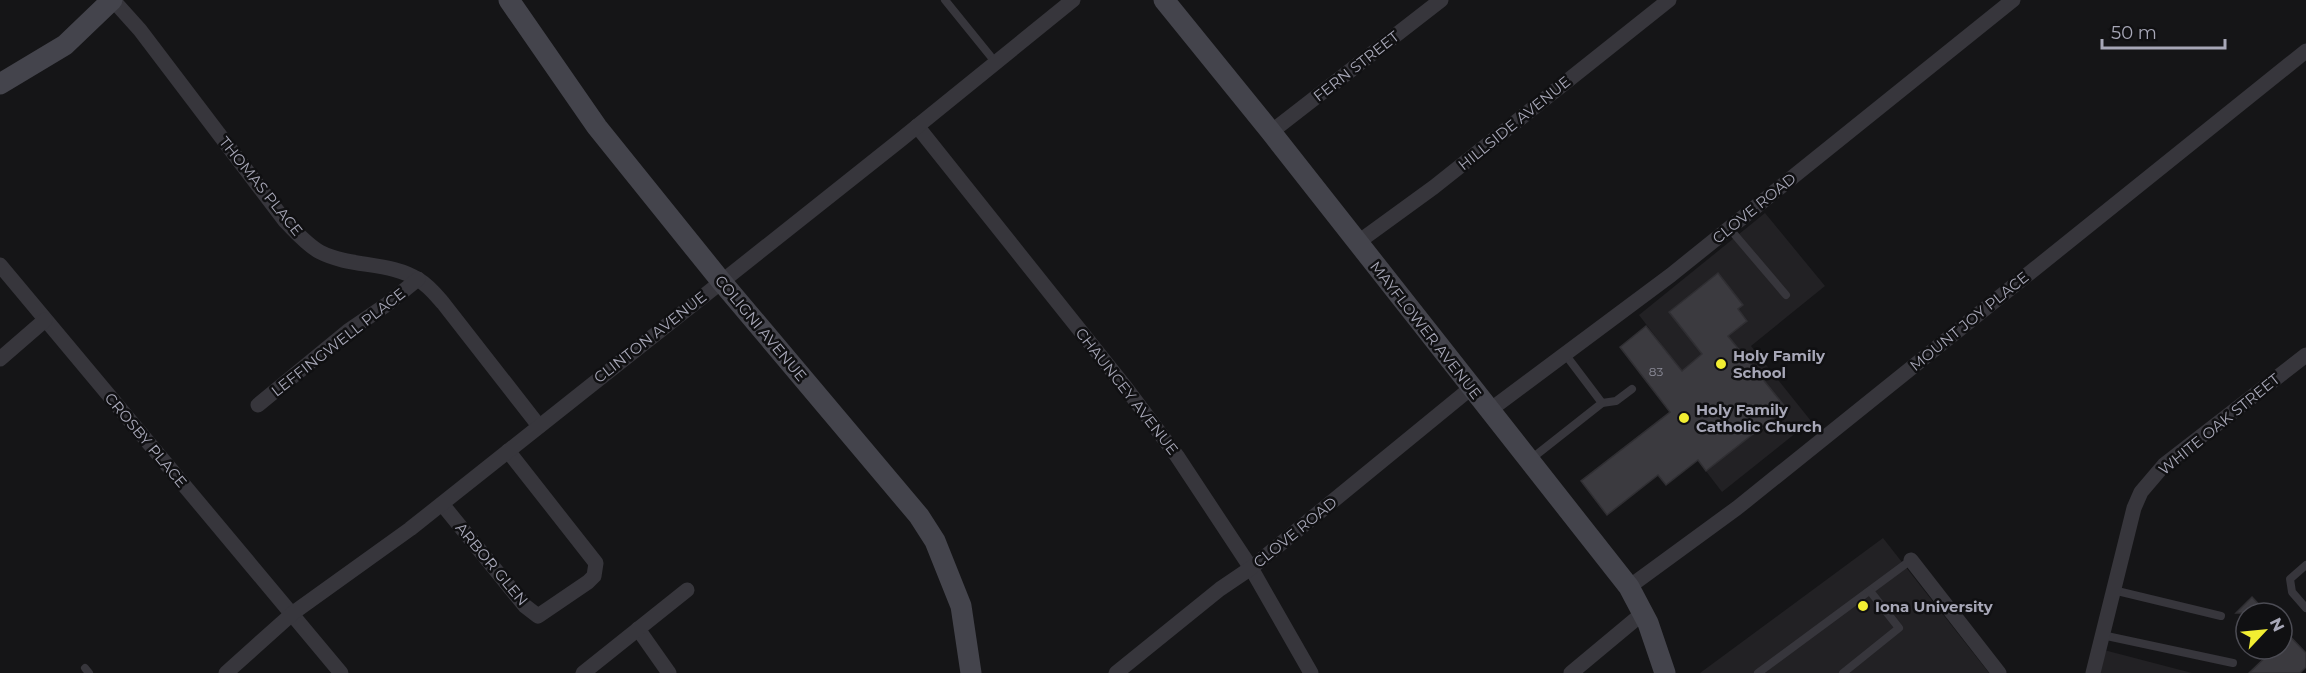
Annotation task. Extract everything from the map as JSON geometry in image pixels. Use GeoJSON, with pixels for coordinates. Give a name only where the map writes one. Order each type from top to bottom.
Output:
{"type":"FeatureCollection","features":[{"type":"Feature","properties":{"kind":"street"},"geometry":{"type":"LineString","coordinates":[[0,84],[65,45],[113,0]]}},
{"type":"Feature","properties":{"kind":"street","name":"THOMAS PLACE"},"geometry":{"type":"LineString","coordinates":[[113,0],[140,30],[285,221],[319,251],[337,259],[400,271],[418,279],[443,303],[539,426]]}},
{"type":"Feature","properties":{"kind":"street","name":"COLIGNI AVENUE"},"geometry":{"type":"LineString","coordinates":[[509,0],[597,128],[721,281],[920,516],[935,541],[961,606],[971,673]]}},
{"type":"Feature","properties":{"kind":"street","name":"CLINTON AVENUE"},"geometry":{"type":"LineString","coordinates":[[226,673],[293,613],[442,504],[1073,0]]}},
{"type":"Feature","properties":{"kind":"street","name":"MAYFLOWER AVENUE"},"geometry":{"type":"LineString","coordinates":[[1164,0],[1629,586],[1643,613],[1665,673]]}},
{"type":"Feature","properties":{"kind":"street","name":"FERN STREET"},"geometry":{"type":"LineString","coordinates":[[1271,132],[1441,0]]}},
{"type":"Feature","properties":{"kind":"street","name":"HILLSIDE AVENUE"},"geometry":{"type":"LineString","coordinates":[[1357,243],[1434,187],[1669,0]]}},
{"type":"Feature","properties":{"kind":"street","name":"CLOVE ROAD"},"geometry":{"type":"LineString","coordinates":[[1490,410],[1671,275],[2013,0]]}},
{"type":"Feature","properties":{"kind":"street","name":"MOUNT JOY PLACE"},"geometry":{"type":"LineString","coordinates":[[1629,586],[1737,508],[2306,51]]}},
{"type":"Feature","properties":{"kind":"street","name":"CHAUNCEY AVENUE"},"geometry":{"type":"LineString","coordinates":[[917,126],[1126,388],[1177,456],[1251,568],[1311,673]]}},
{"type":"Feature","properties":{"kind":"street","name":"CROSBY PLACE"},"geometry":{"type":"LineString","coordinates":[[0,265],[341,673]]}},
{"type":"Feature","properties":{"kind":"street","name":"LEFFINGWELL PLACE"},"geometry":{"type":"LineString","coordinates":[[258,405],[418,279]]}},
{"type":"Feature","properties":{"kind":"street"},"geometry":{"type":"LineString","coordinates":[[0,359],[45,320]]}},
{"type":"Feature","properties":{"kind":"street","name":"WHITE OAK STREET"},"geometry":{"type":"LineString","coordinates":[[2093,673],[2134,508],[2141,492],[2164,465],[2306,355]]}},
{"type":"Feature","properties":{"kind":"street","name":"CLOVE ROAD"},"geometry":{"type":"LineString","coordinates":[[1116,673],[1220,589],[1251,568],[1471,388]]}},
{"type":"Feature","properties":{"kind":"street","name":"ARBOR GLEN"},"geometry":{"type":"LineString","coordinates":[[442,504],[525,606],[538,616],[588,582],[594,576],[596,563],[508,451]]}},
{"type":"Feature","properties":{"kind":"street"},"geometry":{"type":"LineString","coordinates":[[1911,560],[1999,673]]}},
{"type":"Feature","properties":{"kind":"street"},"geometry":{"type":"LineString","coordinates":[[583,673],[687,590]]}},
{"type":"Feature","properties":{"kind":"street"},"geometry":{"type":"LineString","coordinates":[[1571,673],[1643,613]]}},
{"type":"Feature","properties":{"kind":"street"},"geometry":{"type":"LineString","coordinates":[[638,629],[669,673]]}},
{"type":"Feature","properties":{"kind":"lane"},"geometry":{"type":"LineString","coordinates":[[945,0],[996,63]]}},
{"type":"Feature","properties":{"kind":"lane"},"geometry":{"type":"LineString","coordinates":[[1729,228],[1786,295]]}},
{"type":"Feature","properties":{"kind":"lane"},"geometry":{"type":"LineString","coordinates":[[1565,354],[1602,403]]}},
{"type":"Feature","properties":{"kind":"lane"},"geometry":{"type":"LineString","coordinates":[[1529,460],[1602,403],[1616,401],[1632,389]]}},
{"type":"Feature","properties":{"kind":"lane"},"geometry":{"type":"LineString","coordinates":[[1758,673],[1911,560]]}},
{"type":"Feature","properties":{"kind":"lane"},"geometry":{"type":"LineString","coordinates":[[2306,565],[2290,579],[2292,592],[2306,608]]}},
{"type":"Feature","properties":{"kind":"lane"},"geometry":{"type":"LineString","coordinates":[[2113,590],[2221,616]]}},
{"type":"Feature","properties":{"kind":"lane"},"geometry":{"type":"LineString","coordinates":[[1843,673],[1899,628],[1870,591]]}},
{"type":"Feature","properties":{"kind":"lane"},"geometry":{"type":"LineString","coordinates":[[2101,634],[2233,663]]}},
{"type":"Feature","properties":{"kind":"shaded area","name":"Holy Family School"},"geometry":{"type":"Polygon","coordinates":[[[1765,213],[1825,286],[1751,346],[1811,421],[1722,492],[1689,449],[1690,382],[1639,315],[1765,213]]]}},
{"type":"Feature","properties":{"kind":"shaded area","name":"Iona University"},"geometry":{"type":"Polygon","coordinates":[[[1883,538],[1989,673],[1700,673],[1883,538]]]}},
{"type":"Feature","properties":{"kind":"shaded area"},"geometry":{"type":"Polygon","coordinates":[[[2104,650],[2192,673],[2099,673],[2104,650]]]}},
{"type":"Feature","properties":{"kind":"building"},"geometry":{"type":"Polygon","coordinates":[[[1718,273],[1743,305],[1738,309],[1747,321],[1728,336],[1786,408],[1706,471],[1698,460],[1666,485],[1658,475],[1607,515],[1581,481],[1670,412],[1620,347],[1646,326],[1682,371],[1702,354],[1669,312],[1718,273]]]}},
{"type":"Feature","properties":{"kind":"building"},"geometry":{"type":"Polygon","coordinates":[[[2294,640],[2306,653],[2306,667],[2300,673],[2249,673],[2262,661],[2294,661],[2294,640]]]}},
{"type":"Feature","properties":{"kind":"place","name":"Holy Family School"},"geometry":{"type":"Point","coordinates":[1721,364]}},
{"type":"Feature","properties":{"kind":"place","name":"Holy Family Catholic Church"},"geometry":{"type":"Point","coordinates":[1684,418]}},
{"type":"Feature","properties":{"kind":"place","name":"Iona University"},"geometry":{"type":"Point","coordinates":[1863,606]}}]}
